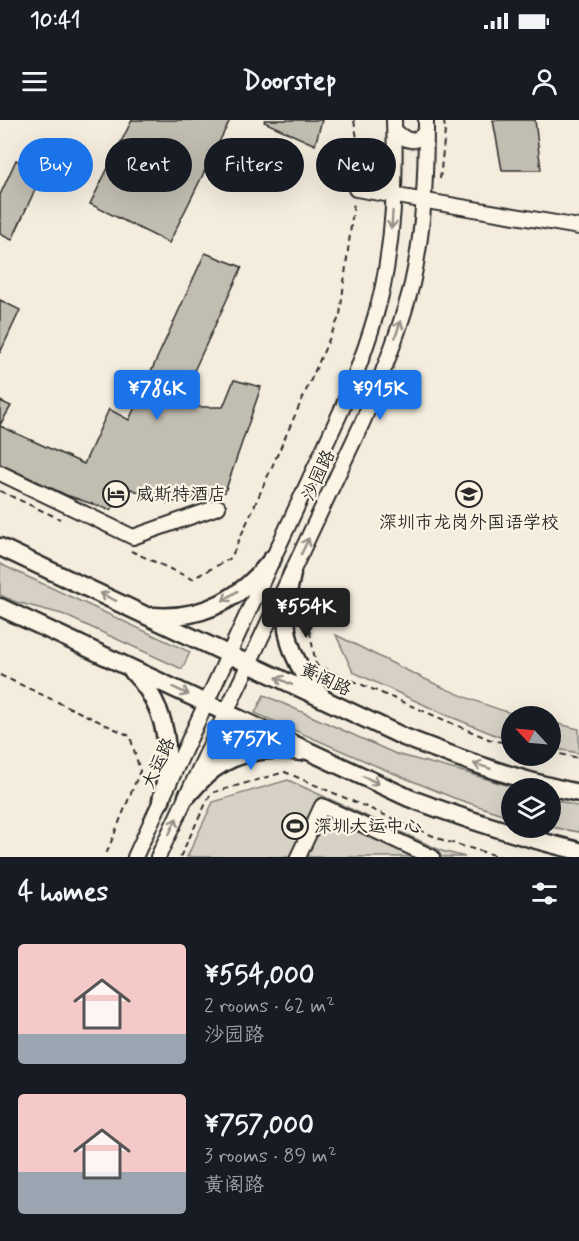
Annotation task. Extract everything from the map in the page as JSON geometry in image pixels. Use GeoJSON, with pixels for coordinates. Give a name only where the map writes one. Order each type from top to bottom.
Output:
{"type":"FeatureCollection","features":[{"type":"Feature","properties":{"kind":"main road","name":"黄阁路"},"geometry":{"type":"LineString","coordinates":[[0,547],[404,737],[505,774],[579,793]]}},
{"type":"Feature","properties":{"kind":"main road"},"geometry":{"type":"LineString","coordinates":[[145,615],[170,617],[214,607],[250,583],[273,558]]}},
{"type":"Feature","properties":{"kind":"main road"},"geometry":{"type":"LineString","coordinates":[[292,574],[285,615],[287,636],[293,655],[303,674],[314,689],[331,703]]}},
{"type":"Feature","properties":{"kind":"main road"},"geometry":{"type":"LineString","coordinates":[[0,607],[409,798],[458,817],[532,840],[579,851]]}},
{"type":"Feature","properties":{"kind":"main road"},"geometry":{"type":"LineString","coordinates":[[128,667],[143,682],[154,699],[162,719],[167,743],[167,771],[160,801]]}},
{"type":"Feature","properties":{"kind":"main road"},"geometry":{"type":"LineString","coordinates":[[187,796],[214,769],[231,759],[271,750],[294,751],[318,756]]}},
{"type":"Feature","properties":{"kind":"street"},"geometry":{"type":"LineString","coordinates":[[394,126],[401,137],[417,140],[421,137],[426,125]]}},
{"type":"Feature","properties":{"kind":"street","name":"沙园路"},"geometry":{"type":"LineString","coordinates":[[226,713],[363,421],[399,327],[412,283],[419,242],[426,159],[426,125]]}},
{"type":"Feature","properties":{"kind":"street","name":"沙园路"},"geometry":{"type":"LineString","coordinates":[[214,685],[342,409],[373,326],[390,245],[394,126]]}},
{"type":"Feature","properties":{"kind":"street"},"geometry":{"type":"LineString","coordinates":[[374,192],[579,227]]}},
{"type":"Feature","properties":{"kind":"street"},"geometry":{"type":"LineString","coordinates":[[0,473],[133,537],[218,507]]}},
{"type":"Feature","properties":{"kind":"street","name":"大运路"},"geometry":{"type":"LineString","coordinates":[[135,857],[214,685]]}},
{"type":"Feature","properties":{"kind":"street"},"geometry":{"type":"LineString","coordinates":[[158,857],[226,713]]}},
{"type":"Feature","properties":{"kind":"street"},"geometry":{"type":"LineString","coordinates":[[297,857],[322,806],[432,857]]}},
{"type":"Feature","properties":{"kind":"path"},"geometry":{"type":"LineString","coordinates":[[354,120],[357,138]]}},
{"type":"Feature","properties":{"kind":"path"},"geometry":{"type":"LineString","coordinates":[[440,179],[444,120]]}},
{"type":"Feature","properties":{"kind":"path"},"geometry":{"type":"LineString","coordinates":[[128,550],[192,579],[231,558],[340,315],[356,192]]}},
{"type":"Feature","properties":{"kind":"path"},"geometry":{"type":"LineString","coordinates":[[0,491],[64,520]]}},
{"type":"Feature","properties":{"kind":"path"},"geometry":{"type":"LineString","coordinates":[[316,665],[491,740],[501,742]]}},
{"type":"Feature","properties":{"kind":"path"},"geometry":{"type":"LineString","coordinates":[[0,675],[130,736],[140,771],[105,857]]}},
{"type":"Feature","properties":{"kind":"path"},"geometry":{"type":"LineString","coordinates":[[561,754],[579,758]]}},
{"type":"Feature","properties":{"kind":"shaded area"},"geometry":{"type":"Polygon","coordinates":[[[0,564],[190,652],[182,669],[62,614],[16,602],[0,595],[0,564]]]}},
{"type":"Feature","properties":{"kind":"shaded area"},"geometry":{"type":"Polygon","coordinates":[[[336,635],[405,670],[501,710],[501,737],[444,714],[353,672],[336,635]]]}},
{"type":"Feature","properties":{"kind":"shaded area"},"geometry":{"type":"Polygon","coordinates":[[[264,695],[396,754],[501,783],[501,814],[454,798],[388,771],[255,713],[264,695]]]}},
{"type":"Feature","properties":{"kind":"shaded area"},"geometry":{"type":"Polygon","coordinates":[[[561,724],[579,729],[579,753],[561,750],[561,724]]]}},
{"type":"Feature","properties":{"kind":"shaded area","name":"深圳大运中心"},"geometry":{"type":"Polygon","coordinates":[[[288,780],[442,851],[465,857],[187,857],[213,802],[288,780]]]}},
{"type":"Feature","properties":{"kind":"shaded area"},"geometry":{"type":"Polygon","coordinates":[[[561,801],[579,807],[579,832],[561,829],[561,801]]]}},
{"type":"Feature","properties":{"kind":"building"},"geometry":{"type":"Polygon","coordinates":[[[132,120],[230,120],[221,138],[204,138],[204,172],[169,243],[90,204],[105,174],[105,192],[192,192],[192,138],[123,138],[132,120]]]}},
{"type":"Feature","properties":{"kind":"building"},"geometry":{"type":"Polygon","coordinates":[[[265,120],[322,120],[315,145],[304,138],[264,122],[265,120]]]}},
{"type":"Feature","properties":{"kind":"building"},"geometry":{"type":"Polygon","coordinates":[[[493,120],[535,120],[541,170],[502,170],[493,120]]]}},
{"type":"Feature","properties":{"kind":"building"},"geometry":{"type":"Polygon","coordinates":[[[16,160],[18,161],[18,192],[34,192],[12,240],[0,234],[0,195],[16,160]]]}},
{"type":"Feature","properties":{"kind":"building"},"geometry":{"type":"Polygon","coordinates":[[[205,253],[242,267],[181,399],[199,407],[223,407],[234,380],[261,387],[225,492],[167,503],[131,489],[110,510],[66,495],[0,464],[0,426],[84,464],[109,409],[129,420],[205,253]]]}},
{"type":"Feature","properties":{"kind":"building"},"geometry":{"type":"Polygon","coordinates":[[[0,300],[20,310],[0,353],[0,300]]]}},
{"type":"Feature","properties":{"kind":"building"},"geometry":{"type":"Polygon","coordinates":[[[0,401],[11,406],[0,425],[0,401]]]}},
{"type":"Feature","properties":{"kind":"place","name":"威斯特酒店"},"geometry":{"type":"Point","coordinates":[116,494]}},
{"type":"Feature","properties":{"kind":"place","name":"深圳市龙岗外国语学校"},"geometry":{"type":"Point","coordinates":[469,494]}},
{"type":"Feature","properties":{"kind":"place","name":"深圳大运中心"},"geometry":{"type":"Point","coordinates":[295,826]}}]}
